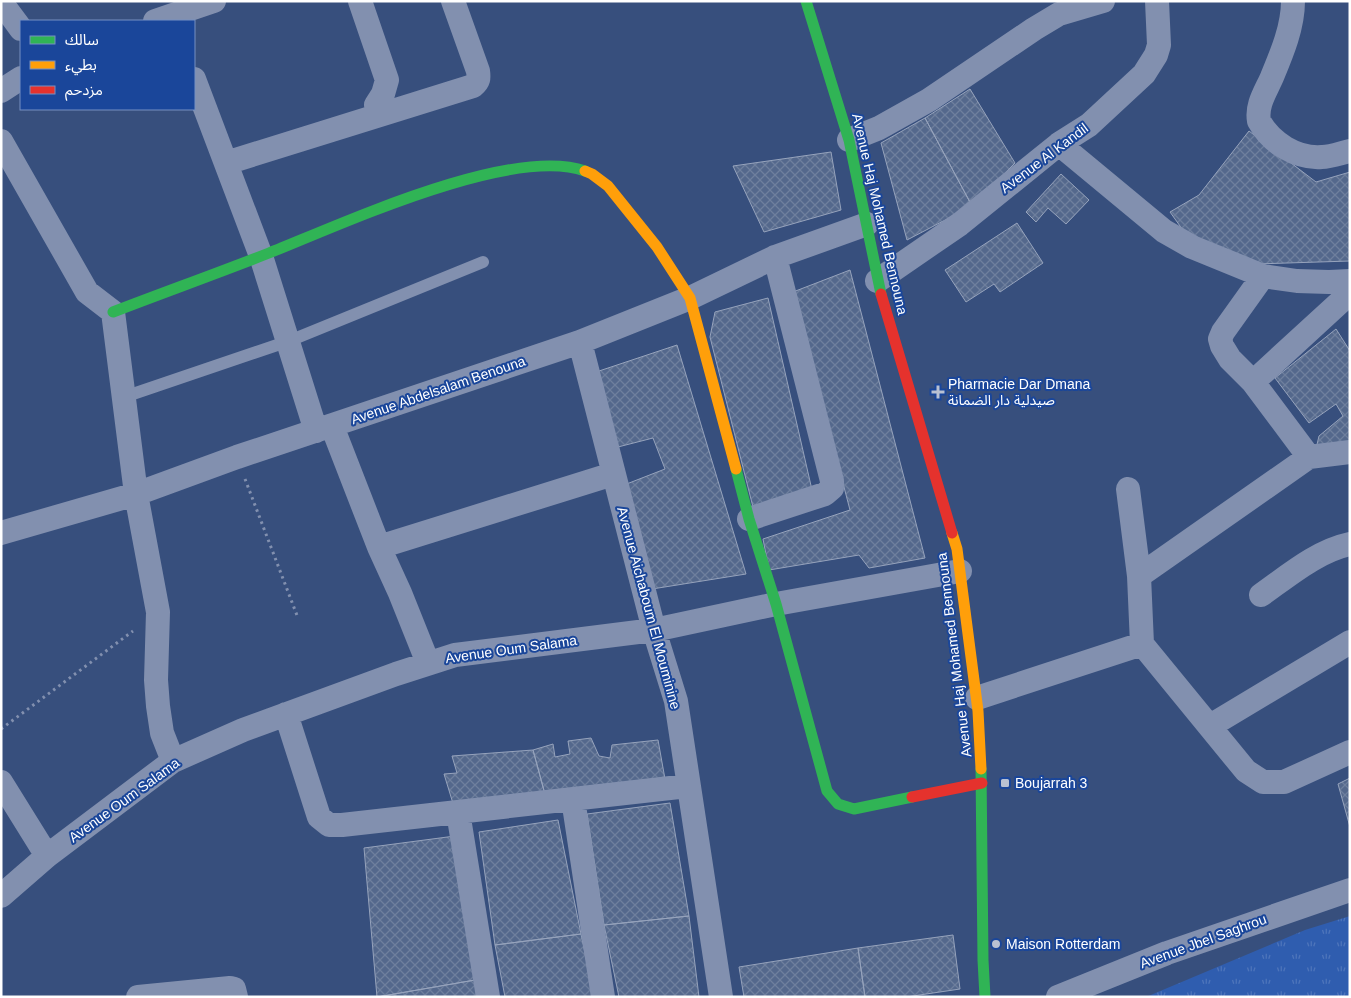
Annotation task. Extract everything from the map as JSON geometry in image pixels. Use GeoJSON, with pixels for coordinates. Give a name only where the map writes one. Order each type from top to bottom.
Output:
{"type":"FeatureCollection","features":[{"type":"Feature","properties":{"kind":"street"},"geometry":{"type":"LineString","coordinates":[[165,20],[214,1]]}},
{"type":"Feature","properties":{"kind":"street"},"geometry":{"type":"LineString","coordinates":[[360,1],[387,80],[383,94],[376,105],[378,116]]}},
{"type":"Feature","properties":{"kind":"street"},"geometry":{"type":"LineString","coordinates":[[226,163],[473,86],[479,78],[478,71],[453,1]]}},
{"type":"Feature","properties":{"kind":"street","name":"Avenue Haj Mohamed Bennouna"},"geometry":{"type":"LineString","coordinates":[[806,1],[849,140],[877,281],[958,549],[977,698],[982,783],[984,997]]}},
{"type":"Feature","properties":{"kind":"street"},"geometry":{"type":"LineString","coordinates":[[849,140],[879,128],[929,100],[1034,28],[1059,14],[1104,1]]}},
{"type":"Feature","properties":{"kind":"street","name":"Avenue Al Kandil"},"geometry":{"type":"LineString","coordinates":[[877,281],[960,224],[1059,144],[1089,125],[1144,74],[1156,55],[1159,45],[1157,1]]}},
{"type":"Feature","properties":{"kind":"street"},"geometry":{"type":"LineString","coordinates":[[1293,1],[1293,11],[1288,33],[1259,106],[1258,119],[1262,127],[1275,142],[1311,157],[1324,157],[1350,151]]}},
{"type":"Feature","properties":{"kind":"street"},"geometry":{"type":"LineString","coordinates":[[1,2],[20,27]]}},
{"type":"Feature","properties":{"kind":"street"},"geometry":{"type":"LineString","coordinates":[[1,91],[20,79]]}},
{"type":"Feature","properties":{"kind":"street"},"geometry":{"type":"LineString","coordinates":[[195,82],[261,256],[289,341],[324,429],[400,593],[428,664]]}},
{"type":"Feature","properties":{"kind":"street"},"geometry":{"type":"LineString","coordinates":[[1,141],[87,292],[113,312],[136,494],[158,612],[156,680],[158,706],[162,733],[173,761]]}},
{"type":"Feature","properties":{"kind":"street"},"geometry":{"type":"LineString","coordinates":[[1059,144],[1164,231],[1192,247],[1263,276],[1297,281],[1350,281]]}},
{"type":"Feature","properties":{"kind":"street"},"geometry":{"type":"LineString","coordinates":[[113,312],[413,196],[490,173],[541,166],[573,166],[592,174],[608,186],[657,247],[690,298],[749,519],[776,604],[827,791],[832,800],[842,807],[854,809],[982,783]]}},
{"type":"Feature","properties":{"kind":"street","name":"Avenue Abdelsalam Benouna"},"geometry":{"type":"LineString","coordinates":[[1,533],[136,494],[237,457],[580,342],[690,298],[775,257],[867,224]]}},
{"type":"Feature","properties":{"kind":"street"},"geometry":{"type":"LineString","coordinates":[[749,519],[825,494],[832,488],[832,481],[775,257]]}},
{"type":"Feature","properties":{"kind":"street"},"geometry":{"type":"LineString","coordinates":[[1263,276],[1222,332],[1220,339],[1230,359],[1253,382],[1309,457]]}},
{"type":"Feature","properties":{"kind":"street"},"geometry":{"type":"LineString","coordinates":[[1253,382],[1350,293]]}},
{"type":"Feature","properties":{"kind":"street","name":"Avenue Aichaboum El Mouminine"},"geometry":{"type":"LineString","coordinates":[[580,342],[654,630],[676,701],[721,997]]}},
{"type":"Feature","properties":{"kind":"street"},"geometry":{"type":"LineString","coordinates":[[1139,576],[1309,457],[1350,452]]}},
{"type":"Feature","properties":{"kind":"street"},"geometry":{"type":"LineString","coordinates":[[379,547],[613,474]]}},
{"type":"Feature","properties":{"kind":"street"},"geometry":{"type":"LineString","coordinates":[[1128,489],[1139,576],[1142,644],[1246,771],[1263,782],[1284,782],[1350,752]]}},
{"type":"Feature","properties":{"kind":"street"},"geometry":{"type":"LineString","coordinates":[[1261,595],[1323,554],[1350,544]]}},
{"type":"Feature","properties":{"kind":"street","name":"Avenue Oum Salama"},"geometry":{"type":"LineString","coordinates":[[1,896],[47,856],[173,761],[243,730],[455,654],[654,630],[776,604],[960,571]]}},
{"type":"Feature","properties":{"kind":"street"},"geometry":{"type":"LineString","coordinates":[[1210,726],[1350,642]]}},
{"type":"Feature","properties":{"kind":"street"},"geometry":{"type":"LineString","coordinates":[[977,698],[1142,644]]}},
{"type":"Feature","properties":{"kind":"street"},"geometry":{"type":"LineString","coordinates":[[286,714],[319,817],[329,825],[688,786]]}},
{"type":"Feature","properties":{"kind":"street"},"geometry":{"type":"LineString","coordinates":[[1,782],[47,856]]}},
{"type":"Feature","properties":{"kind":"street"},"geometry":{"type":"LineString","coordinates":[[573,799],[603,997]]}},
{"type":"Feature","properties":{"kind":"street"},"geometry":{"type":"LineString","coordinates":[[458,812],[488,997]]}},
{"type":"Feature","properties":{"kind":"street","name":"Avenue Jbel Saghrou"},"geometry":{"type":"LineString","coordinates":[[1058,997],[1167,953],[1350,890]]}},
{"type":"Feature","properties":{"kind":"street"},"geometry":{"type":"LineString","coordinates":[[138,997],[230,988],[234,989],[236,997]]}},
{"type":"Feature","properties":{"kind":"lane"},"geometry":{"type":"LineString","coordinates":[[124,397],[289,341],[483,262]]}},
{"type":"Feature","properties":{"kind":"path"},"geometry":{"type":"LineString","coordinates":[[237,457],[298,618]]}},
{"type":"Feature","properties":{"kind":"path"},"geometry":{"type":"LineString","coordinates":[[1,729],[158,612]]}},
{"type":"Feature","properties":{"kind":"green space"},"geometry":{"type":"Polygon","coordinates":[[[1350,916],[1350,997],[1146,997],[1305,930],[1350,916]]]}},
{"type":"Feature","properties":{"kind":"building"},"geometry":{"type":"Polygon","coordinates":[[[970,89],[1015,163],[972,206],[925,118],[970,89]]]}},
{"type":"Feature","properties":{"kind":"building"},"geometry":{"type":"Polygon","coordinates":[[[925,118],[972,206],[907,240],[881,143],[925,118]]]}},
{"type":"Feature","properties":{"kind":"building"},"geometry":{"type":"Polygon","coordinates":[[[1249,131],[1316,182],[1350,172],[1350,261],[1256,264],[1185,233],[1170,212],[1199,195],[1249,131]]]}},
{"type":"Feature","properties":{"kind":"building"},"geometry":{"type":"Polygon","coordinates":[[[831,152],[841,210],[764,232],[733,166],[831,152]]]}},
{"type":"Feature","properties":{"kind":"building"},"geometry":{"type":"Polygon","coordinates":[[[1061,174],[1089,200],[1066,224],[1048,208],[1036,222],[1026,212],[1061,174]]]}},
{"type":"Feature","properties":{"kind":"building"},"geometry":{"type":"Polygon","coordinates":[[[1017,223],[1043,263],[1000,292],[994,284],[966,302],[945,270],[1017,223]]]}},
{"type":"Feature","properties":{"kind":"building"},"geometry":{"type":"Polygon","coordinates":[[[850,270],[925,558],[869,568],[859,555],[769,570],[763,539],[850,510],[793,292],[850,270]]]}},
{"type":"Feature","properties":{"kind":"building"},"geometry":{"type":"Polygon","coordinates":[[[768,298],[812,490],[753,507],[710,337],[715,312],[768,298]]]}},
{"type":"Feature","properties":{"kind":"building"},"geometry":{"type":"Polygon","coordinates":[[[1336,329],[1350,351],[1350,449],[1315,453],[1319,436],[1343,416],[1336,404],[1309,423],[1275,378],[1336,329]]]}},
{"type":"Feature","properties":{"kind":"building"},"geometry":{"type":"Polygon","coordinates":[[[677,345],[746,574],[652,589],[624,485],[665,469],[653,438],[614,448],[596,372],[677,345]]]}},
{"type":"Feature","properties":{"kind":"building"},"geometry":{"type":"Polygon","coordinates":[[[591,738],[599,756],[610,758],[612,745],[658,740],[665,779],[546,798],[533,750],[553,744],[555,757],[570,754],[568,741],[591,738]]]}},
{"type":"Feature","properties":{"kind":"building"},"geometry":{"type":"Polygon","coordinates":[[[533,750],[546,798],[455,810],[444,774],[457,773],[452,756],[533,750]]]}},
{"type":"Feature","properties":{"kind":"building"},"geometry":{"type":"Polygon","coordinates":[[[1350,778],[1350,827],[1338,784],[1350,778]]]}},
{"type":"Feature","properties":{"kind":"building"},"geometry":{"type":"Polygon","coordinates":[[[670,803],[689,916],[604,925],[587,814],[670,803]]]}},
{"type":"Feature","properties":{"kind":"building"},"geometry":{"type":"Polygon","coordinates":[[[558,820],[581,934],[495,945],[479,832],[558,820]]]}},
{"type":"Feature","properties":{"kind":"building"},"geometry":{"type":"Polygon","coordinates":[[[455,836],[475,980],[377,997],[364,848],[455,836]]]}},
{"type":"Feature","properties":{"kind":"building"},"geometry":{"type":"Polygon","coordinates":[[[689,916],[699,997],[619,997],[604,925],[689,916]]]}},
{"type":"Feature","properties":{"kind":"building"},"geometry":{"type":"Polygon","coordinates":[[[581,934],[594,997],[505,997],[495,945],[581,934]]]}},
{"type":"Feature","properties":{"kind":"building"},"geometry":{"type":"Polygon","coordinates":[[[953,935],[960,989],[906,997],[865,997],[858,948],[953,935]]]}},
{"type":"Feature","properties":{"kind":"building"},"geometry":{"type":"Polygon","coordinates":[[[858,948],[865,997],[744,997],[739,967],[858,948]]]}},
{"type":"Feature","properties":{"kind":"building"},"geometry":{"type":"Polygon","coordinates":[[[475,980],[477,997],[377,997],[475,980]]]}},
{"type":"Feature","properties":{"kind":"traffic: fast"},"geometry":{"type":"LineString","coordinates":[[806,1],[849,140],[881,294]]}},
{"type":"Feature","properties":{"kind":"traffic: fast"},"geometry":{"type":"LineString","coordinates":[[113,312],[427,191],[472,178],[515,169],[553,166],[585,171]]}},
{"type":"Feature","properties":{"kind":"traffic: fast"},"geometry":{"type":"LineString","coordinates":[[736,469],[749,519],[776,604],[827,791],[838,804],[854,809],[912,797]]}},
{"type":"Feature","properties":{"kind":"traffic: fast"},"geometry":{"type":"LineString","coordinates":[[981,769],[985,997]]}},
{"type":"Feature","properties":{"kind":"traffic: slow"},"geometry":{"type":"LineString","coordinates":[[585,171],[608,186],[657,247],[690,298],[736,469]]}},
{"type":"Feature","properties":{"kind":"traffic: slow"},"geometry":{"type":"LineString","coordinates":[[952,533],[957,549],[978,711],[981,769]]}},
{"type":"Feature","properties":{"kind":"traffic: jam"},"geometry":{"type":"LineString","coordinates":[[881,294],[952,533]]}},
{"type":"Feature","properties":{"kind":"traffic: jam"},"geometry":{"type":"LineString","coordinates":[[912,797],[982,783]]}},
{"type":"Feature","properties":{"kind":"place","name":"Pharmacie Dar Dmana صيدلية دار الضمانة"},"geometry":{"type":"Point","coordinates":[938,392]}},
{"type":"Feature","properties":{"kind":"place","name":"Boujarrah 3"},"geometry":{"type":"Point","coordinates":[1005,783]}},
{"type":"Feature","properties":{"kind":"place","name":"Maison Rotterdam"},"geometry":{"type":"Point","coordinates":[996,944]}}]}
